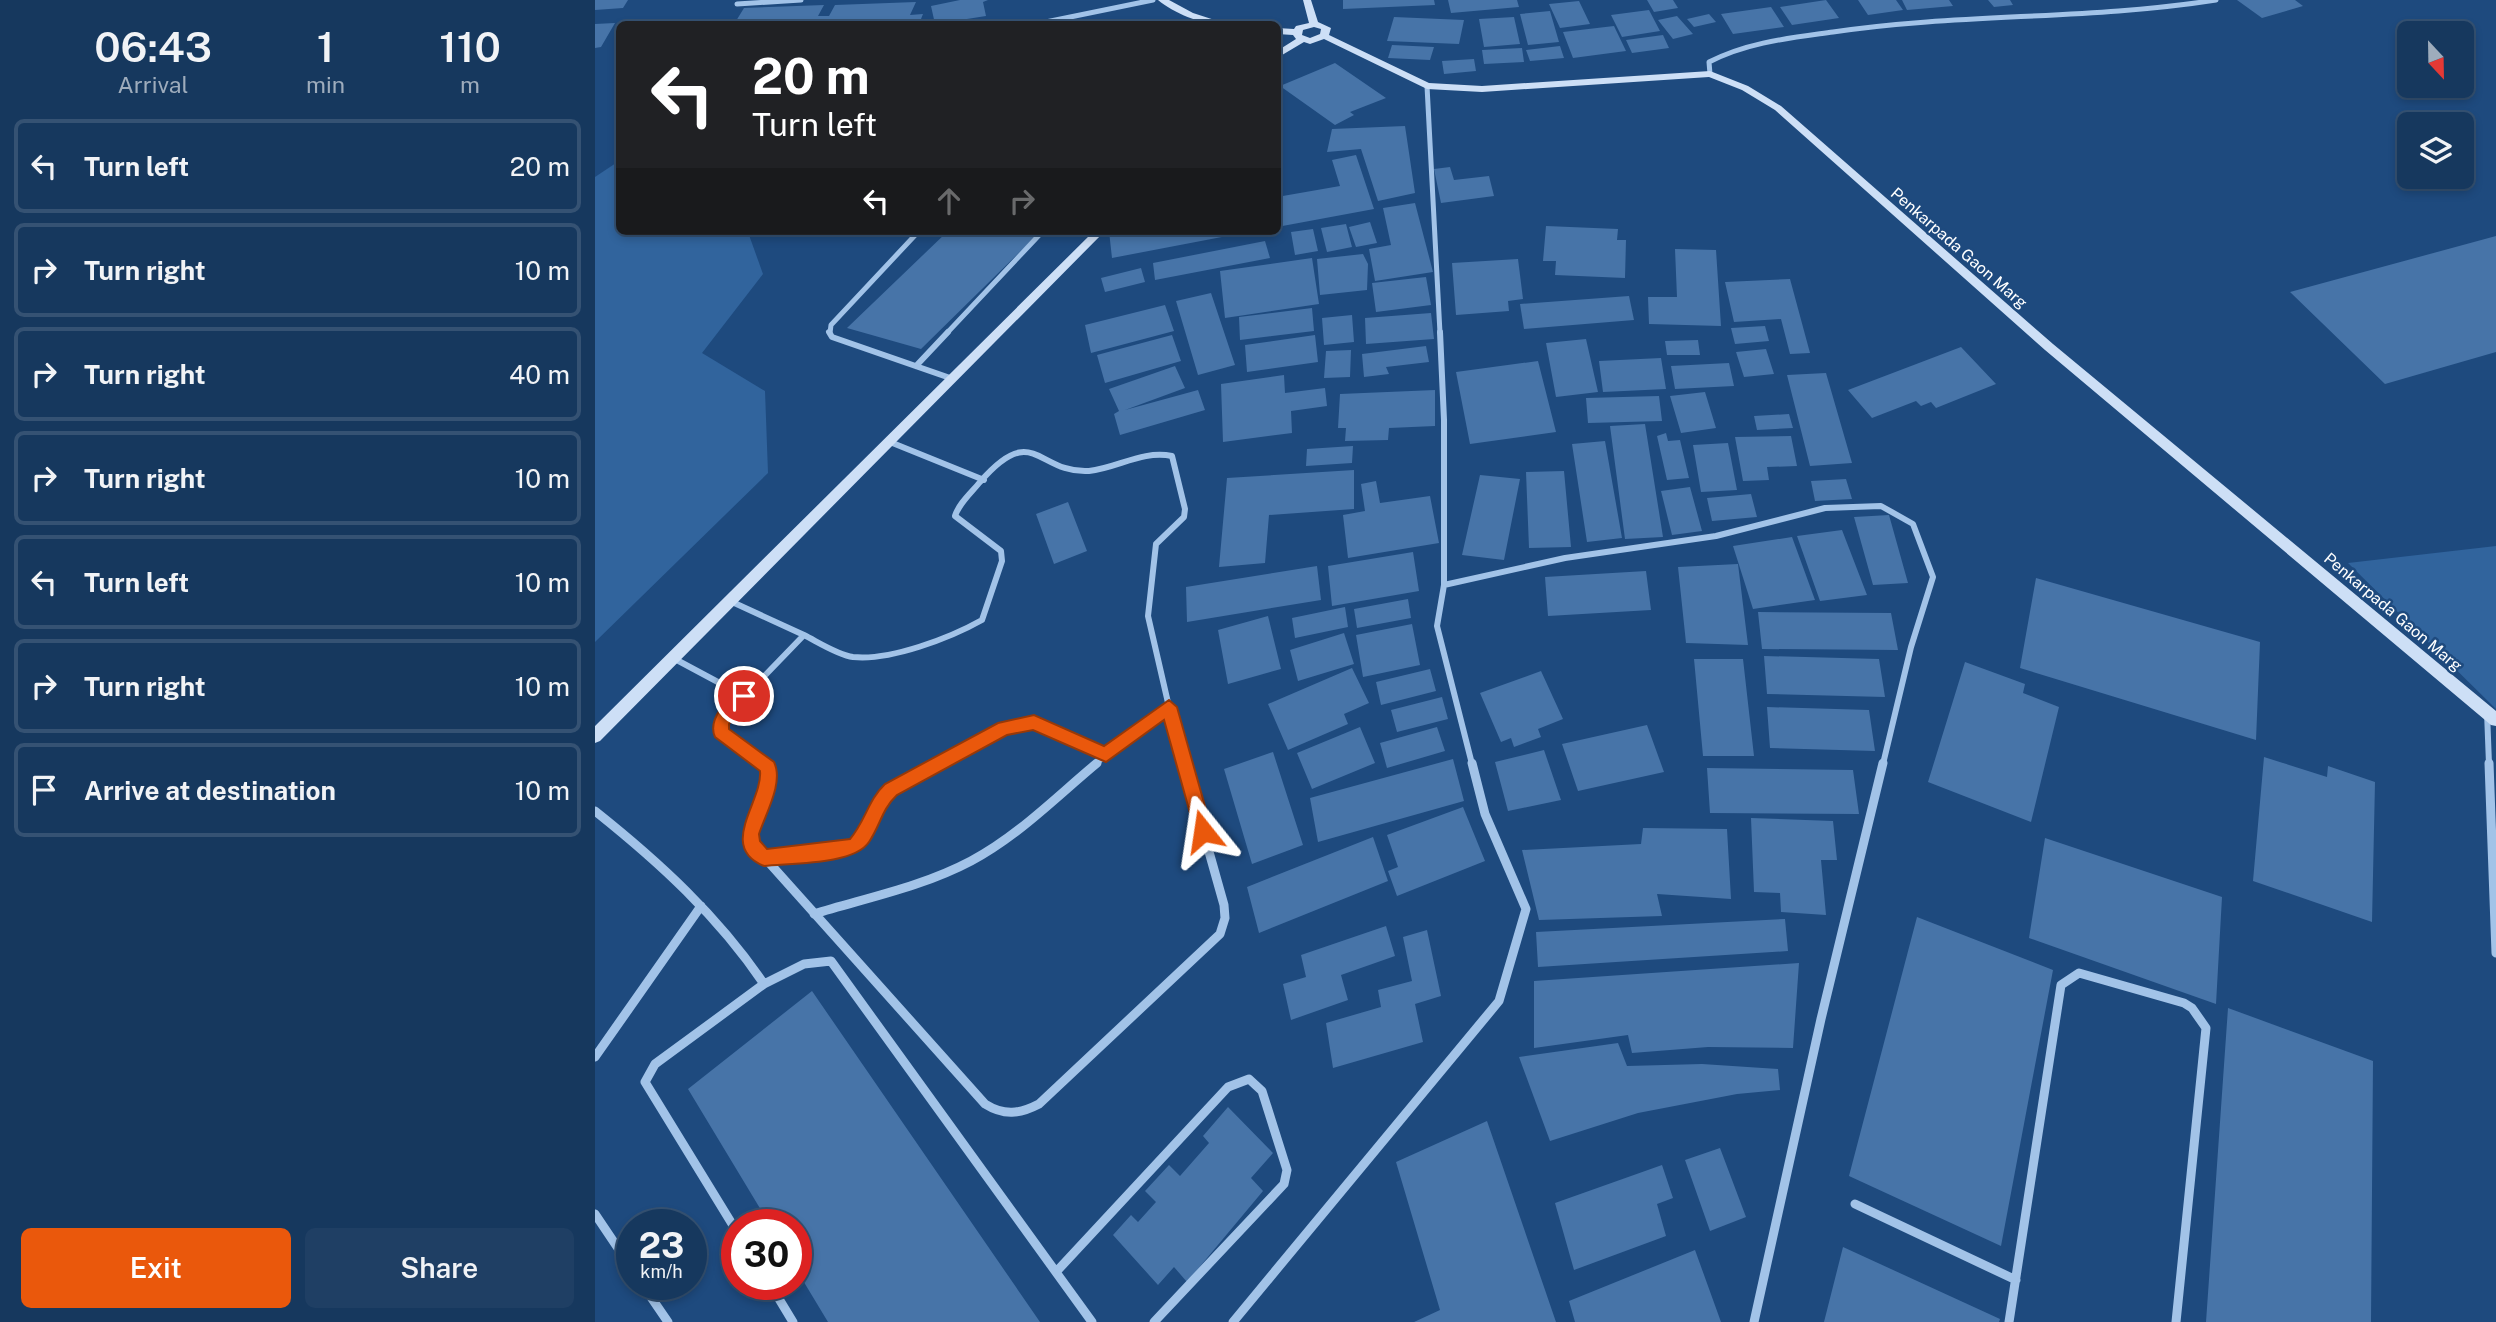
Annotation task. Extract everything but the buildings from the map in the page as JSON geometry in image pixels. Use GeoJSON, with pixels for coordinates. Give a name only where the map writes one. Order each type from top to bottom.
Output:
{"type":"FeatureCollection","features":[{"type":"Feature","properties":{"kind":"street"},"geometry":{"type":"LineString","coordinates":[[737,4],[801,0]]}},
{"type":"Feature","properties":{"kind":"street"},"geometry":{"type":"LineString","coordinates":[[1051,21],[1153,0]]}},
{"type":"Feature","properties":{"kind":"street"},"geometry":{"type":"LineString","coordinates":[[1162,0],[1190,15],[1211,21]]}},
{"type":"Feature","properties":{"kind":"street"},"geometry":{"type":"LineString","coordinates":[[1307,0],[1314,24]]}},
{"type":"Feature","properties":{"kind":"street"},"geometry":{"type":"LineString","coordinates":[[1710,74],[1709,62],[1721,55],[1775,40],[1900,22],[2124,13],[2216,0]]}},
{"type":"Feature","properties":{"kind":"street"},"geometry":{"type":"LineString","coordinates":[[1281,32],[1299,36],[1318,40],[1324,36],[1325,28],[1314,24],[1305,25],[1299,36],[1281,52]]}},
{"type":"Feature","properties":{"kind":"street","name":"Penkarpada Gaon Marg"},"geometry":{"type":"LineString","coordinates":[[1324,36],[1427,86],[1482,89],[1710,74],[1745,88],[1778,108],[2049,347],[2491,716]]}},
{"type":"Feature","properties":{"kind":"street"},"geometry":{"type":"LineString","coordinates":[[1233,1322],[1499,1001],[1526,909],[1485,814],[1437,625],[1444,585],[1444,420],[1427,86]]}},
{"type":"Feature","properties":{"kind":"street"},"geometry":{"type":"LineString","coordinates":[[915,235],[831,325],[829,331],[832,337],[953,379]]}},
{"type":"Feature","properties":{"kind":"street"},"geometry":{"type":"LineString","coordinates":[[916,366],[1039,235]]}},
{"type":"Feature","properties":{"kind":"street"},"geometry":{"type":"LineString","coordinates":[[595,736],[1096,235]]}},
{"type":"Feature","properties":{"kind":"street"},"geometry":{"type":"LineString","coordinates":[[890,442],[984,480]]}},
{"type":"Feature","properties":{"kind":"street"},"geometry":{"type":"LineString","coordinates":[[730,601],[804,635],[851,657],[882,656],[962,631],[982,620],[998,573],[1001,551],[955,516],[957,509],[1002,460],[1017,453],[1039,453],[1075,470],[1087,471],[1152,453],[1172,456],[1184,517],[1156,544],[1148,616],[1150,634],[1224,905],[1225,918],[1220,934],[1038,1104],[1011,1114],[996,1112],[985,1104],[752,844],[751,834],[769,778],[768,767],[720,732],[721,721],[804,635]]}},
{"type":"Feature","properties":{"kind":"street"},"geometry":{"type":"LineString","coordinates":[[1444,585],[1565,558],[1716,536],[1825,508],[1881,506],[1913,524],[1933,577],[1911,647],[1874,800],[1753,1322]]}},
{"type":"Feature","properties":{"kind":"street"},"geometry":{"type":"LineString","coordinates":[[673,658],[744,696]]}},
{"type":"Feature","properties":{"kind":"street"},"geometry":{"type":"LineString","coordinates":[[814,914],[933,877],[971,861],[1003,839],[1169,707]]}},
{"type":"Feature","properties":{"kind":"street"},"geometry":{"type":"LineString","coordinates":[[2491,716],[2496,953]]}},
{"type":"Feature","properties":{"kind":"street"},"geometry":{"type":"LineString","coordinates":[[764,858],[847,849],[856,845],[879,801],[891,790],[1020,723],[1034,722],[1106,755]]}},
{"type":"Feature","properties":{"kind":"street"},"geometry":{"type":"LineString","coordinates":[[595,811],[650,854],[701,906],[745,953],[764,984]]}},
{"type":"Feature","properties":{"kind":"street"},"geometry":{"type":"LineString","coordinates":[[595,1057],[701,906]]}},
{"type":"Feature","properties":{"kind":"street"},"geometry":{"type":"LineString","coordinates":[[723,1209],[645,1082],[655,1064],[764,984],[800,965],[816,960],[831,961],[1092,1322]]}},
{"type":"Feature","properties":{"kind":"street"},"geometry":{"type":"LineString","coordinates":[[2009,1322],[2061,985],[2079,973],[2183,1003],[2192,1007],[2206,1028],[2176,1322]]}},
{"type":"Feature","properties":{"kind":"street"},"geometry":{"type":"LineString","coordinates":[[1056,1272],[1228,1087],[1249,1079],[1262,1091],[1287,1170],[1284,1184],[1154,1322]]}},
{"type":"Feature","properties":{"kind":"street"},"geometry":{"type":"LineString","coordinates":[[1855,1204],[2015,1280]]}},
{"type":"Feature","properties":{"kind":"street"},"geometry":{"type":"LineString","coordinates":[[595,1214],[616,1245]]}},
{"type":"Feature","properties":{"kind":"street"},"geometry":{"type":"LineString","coordinates":[[653,1300],[668,1322]]}},
{"type":"Feature","properties":{"kind":"street"},"geometry":{"type":"LineString","coordinates":[[779,1300],[793,1322]]}},
{"type":"Feature","properties":{"kind":"shaded area"},"geometry":{"type":"Polygon","coordinates":[[[616,163],[616,235],[749,235],[763,274],[702,353],[765,391],[768,473],[595,642],[595,177],[616,163]]]}},
{"type":"Feature","properties":{"kind":"shaded area"},"geometry":{"type":"Polygon","coordinates":[[[2496,546],[2496,709],[2348,563],[2496,546]]]}},
{"type":"Feature","properties":{"kind":"route"},"geometry":{"type":"LineString","coordinates":[[744,696],[721,721],[720,732],[768,767],[769,778],[751,834],[752,844],[764,858],[847,849],[856,845],[863,836],[871,813],[891,790],[1020,723],[1034,722],[1106,755],[1169,707],[1203,831]]}}]}
